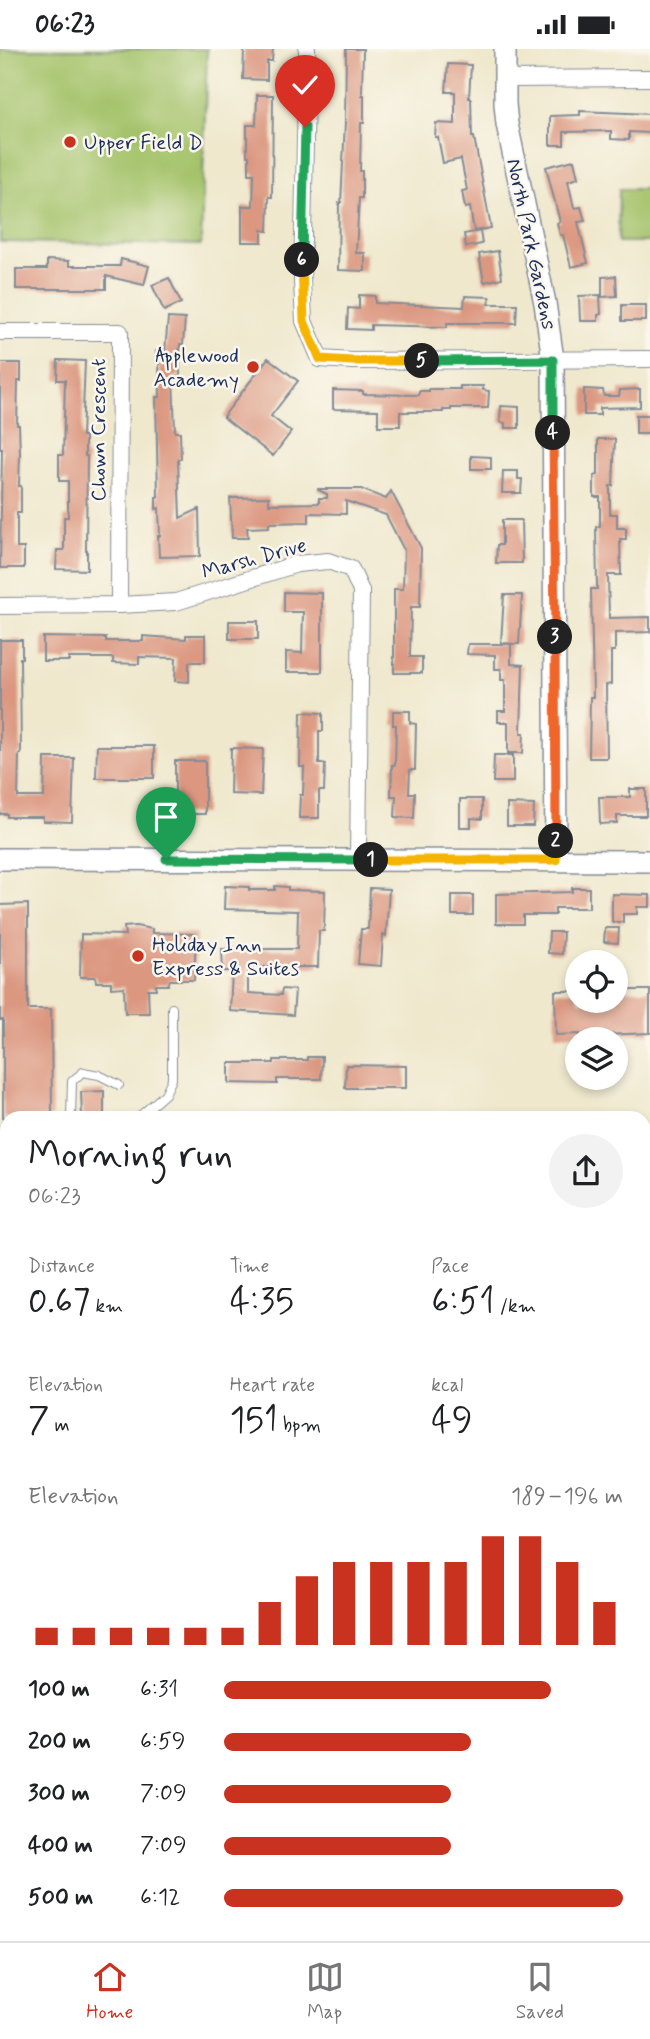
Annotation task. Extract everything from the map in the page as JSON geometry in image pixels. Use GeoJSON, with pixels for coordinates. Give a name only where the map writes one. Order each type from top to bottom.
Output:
{"type":"FeatureCollection","features":[{"type":"Feature","properties":{"kind":"street"},"geometry":{"type":"LineString","coordinates":[[307,49],[302,282],[304,321],[320,359],[650,359]]}},
{"type":"Feature","properties":{"kind":"street","name":"North Park Gardens"},"geometry":{"type":"LineString","coordinates":[[505,49],[507,124],[545,303],[553,360],[556,860]]}},
{"type":"Feature","properties":{"kind":"street"},"geometry":{"type":"LineString","coordinates":[[505,79],[650,78]]}},
{"type":"Feature","properties":{"kind":"street","name":"Chown Crescent"},"geometry":{"type":"LineString","coordinates":[[0,332],[120,332],[119,605]]}},
{"type":"Feature","properties":{"kind":"street","name":"Marsh Drive"},"geometry":{"type":"LineString","coordinates":[[0,606],[176,602],[297,564],[328,561],[351,569],[361,591],[358,860]]}},
{"type":"Feature","properties":{"kind":"street"},"geometry":{"type":"LineString","coordinates":[[0,859],[650,861]]}},
{"type":"Feature","properties":{"kind":"lane"},"geometry":{"type":"LineString","coordinates":[[145,1111],[165,1094],[172,1079],[172,1008]]}},
{"type":"Feature","properties":{"kind":"lane"},"geometry":{"type":"LineString","coordinates":[[71,1111],[72,1081],[83,1072],[99,1075],[119,1085]]}},
{"type":"Feature","properties":{"kind":"green space"},"geometry":{"type":"Polygon","coordinates":[[[0,49],[207,49],[201,245],[0,242],[0,49]]]}},
{"type":"Feature","properties":{"kind":"green space"},"geometry":{"type":"Polygon","coordinates":[[[619,189],[650,189],[650,242],[618,242],[619,189]]]}},
{"type":"Feature","properties":{"kind":"building"},"geometry":{"type":"Polygon","coordinates":[[[244,49],[273,49],[272,61],[267,61],[267,80],[243,79],[244,49]]]}},
{"type":"Feature","properties":{"kind":"building"},"geometry":{"type":"Polygon","coordinates":[[[346,49],[363,49],[364,123],[361,123],[360,171],[362,198],[359,198],[356,253],[365,253],[365,271],[338,270],[346,49]]]}},
{"type":"Feature","properties":{"kind":"building"},"geometry":{"type":"Polygon","coordinates":[[[448,64],[471,65],[469,98],[472,137],[491,228],[474,231],[470,207],[465,208],[462,191],[467,190],[461,159],[443,163],[438,137],[435,137],[436,123],[455,124],[455,92],[446,92],[448,64]]]}},
{"type":"Feature","properties":{"kind":"building"},"geometry":{"type":"Polygon","coordinates":[[[257,95],[273,95],[272,197],[269,197],[268,231],[262,230],[262,242],[242,242],[242,206],[253,206],[254,174],[249,174],[247,125],[256,125],[257,95]]]}},
{"type":"Feature","properties":{"kind":"building"},"geometry":{"type":"Polygon","coordinates":[[[580,111],[650,114],[650,133],[629,132],[629,140],[611,139],[611,131],[564,132],[564,145],[550,145],[550,116],[580,115],[580,111]]]}},
{"type":"Feature","properties":{"kind":"building"},"geometry":{"type":"Polygon","coordinates":[[[574,160],[578,178],[568,181],[574,208],[581,207],[585,221],[578,222],[588,263],[571,267],[557,223],[560,222],[546,167],[574,160]]]}},
{"type":"Feature","properties":{"kind":"building"},"geometry":{"type":"Polygon","coordinates":[[[480,231],[482,244],[466,247],[464,234],[480,231]]]}},
{"type":"Feature","properties":{"kind":"building"},"geometry":{"type":"Polygon","coordinates":[[[498,251],[502,278],[484,282],[479,254],[498,251]]]}},
{"type":"Feature","properties":{"kind":"building"},"geometry":{"type":"Polygon","coordinates":[[[121,259],[149,266],[144,285],[106,276],[106,289],[16,289],[16,269],[47,269],[47,260],[69,261],[69,266],[120,266],[121,259]]]}},
{"type":"Feature","properties":{"kind":"building"},"geometry":{"type":"Polygon","coordinates":[[[616,276],[617,296],[602,297],[602,277],[616,276]]]}},
{"type":"Feature","properties":{"kind":"building"},"geometry":{"type":"Polygon","coordinates":[[[169,278],[181,303],[164,311],[152,285],[169,278]]]}},
{"type":"Feature","properties":{"kind":"building"},"geometry":{"type":"Polygon","coordinates":[[[359,295],[375,296],[375,303],[464,307],[465,296],[490,297],[489,304],[517,304],[516,323],[447,323],[447,327],[371,325],[371,330],[347,329],[348,308],[359,309],[359,295]]]}},
{"type":"Feature","properties":{"kind":"building"},"geometry":{"type":"Polygon","coordinates":[[[600,295],[601,314],[598,315],[598,321],[580,321],[579,296],[600,295]]]}},
{"type":"Feature","properties":{"kind":"building"},"geometry":{"type":"Polygon","coordinates":[[[622,305],[646,305],[646,321],[622,321],[622,305]]]}},
{"type":"Feature","properties":{"kind":"building"},"geometry":{"type":"Polygon","coordinates":[[[168,318],[185,319],[183,344],[180,344],[180,376],[173,377],[175,432],[180,432],[180,518],[199,509],[200,556],[159,557],[156,397],[160,397],[156,351],[165,351],[168,318]]]}},
{"type":"Feature","properties":{"kind":"building"},"geometry":{"type":"Polygon","coordinates":[[[268,358],[298,381],[271,416],[291,432],[273,456],[223,417],[268,358]]]}},
{"type":"Feature","properties":{"kind":"building"},"geometry":{"type":"Polygon","coordinates":[[[58,360],[85,361],[82,436],[85,436],[87,456],[87,570],[56,569],[57,550],[64,550],[64,517],[68,517],[68,481],[59,481],[59,455],[63,455],[65,380],[57,380],[58,360]]]}},
{"type":"Feature","properties":{"kind":"building"},"geometry":{"type":"Polygon","coordinates":[[[0,363],[21,363],[17,425],[21,513],[17,513],[17,548],[24,548],[24,568],[0,568],[0,363]]]}},
{"type":"Feature","properties":{"kind":"building"},"geometry":{"type":"Polygon","coordinates":[[[460,386],[483,386],[483,390],[489,391],[488,408],[400,412],[400,426],[378,426],[378,410],[333,409],[333,390],[363,391],[363,394],[419,395],[419,391],[460,389],[460,386]]]}},
{"type":"Feature","properties":{"kind":"building"},"geometry":{"type":"Polygon","coordinates":[[[584,389],[603,390],[604,396],[619,396],[620,390],[640,389],[640,407],[600,408],[600,415],[584,415],[584,389]]]}},
{"type":"Feature","properties":{"kind":"building"},"geometry":{"type":"Polygon","coordinates":[[[501,406],[519,407],[519,428],[505,428],[505,423],[500,422],[501,406]]]}},
{"type":"Feature","properties":{"kind":"building"},"geometry":{"type":"Polygon","coordinates":[[[636,415],[649,415],[648,434],[636,434],[636,415]]]}},
{"type":"Feature","properties":{"kind":"building"},"geometry":{"type":"Polygon","coordinates":[[[598,439],[615,439],[610,514],[617,514],[617,528],[626,528],[626,539],[620,539],[621,575],[608,575],[609,618],[650,617],[650,632],[615,633],[615,651],[611,651],[611,684],[606,685],[607,758],[589,758],[590,697],[593,697],[591,589],[597,589],[596,527],[600,526],[600,497],[594,497],[594,476],[598,475],[598,439]]]}},
{"type":"Feature","properties":{"kind":"building"},"geometry":{"type":"Polygon","coordinates":[[[471,456],[491,457],[491,469],[471,469],[471,456]]]}},
{"type":"Feature","properties":{"kind":"building"},"geometry":{"type":"Polygon","coordinates":[[[503,471],[518,471],[518,479],[522,479],[521,493],[502,493],[503,471]]]}},
{"type":"Feature","properties":{"kind":"building"},"geometry":{"type":"Polygon","coordinates":[[[318,489],[361,489],[386,499],[391,491],[421,548],[420,607],[411,607],[410,657],[422,657],[422,673],[394,673],[394,589],[403,589],[404,550],[386,515],[346,501],[346,514],[309,513],[309,522],[269,523],[269,527],[247,528],[248,538],[232,538],[230,498],[269,497],[269,504],[319,503],[319,498],[327,498],[327,494],[318,489]]]}},
{"type":"Feature","properties":{"kind":"building"},"geometry":{"type":"Polygon","coordinates":[[[502,520],[521,520],[522,563],[496,563],[497,545],[502,545],[502,520]]]}},
{"type":"Feature","properties":{"kind":"building"},"geometry":{"type":"Polygon","coordinates":[[[284,592],[322,593],[322,672],[286,672],[286,652],[302,653],[303,612],[284,612],[284,592]]]}},
{"type":"Feature","properties":{"kind":"building"},"geometry":{"type":"Polygon","coordinates":[[[504,595],[522,595],[519,644],[501,643],[504,595]]]}},
{"type":"Feature","properties":{"kind":"building"},"geometry":{"type":"Polygon","coordinates":[[[229,621],[258,621],[258,639],[229,639],[229,621]]]}},
{"type":"Feature","properties":{"kind":"building"},"geometry":{"type":"Polygon","coordinates":[[[186,635],[205,635],[205,662],[189,662],[189,682],[175,681],[176,658],[139,657],[139,664],[113,663],[113,658],[43,661],[43,637],[143,641],[143,636],[186,639],[186,635]]]}},
{"type":"Feature","properties":{"kind":"building"},"geometry":{"type":"Polygon","coordinates":[[[0,640],[22,640],[18,797],[44,797],[45,758],[74,758],[72,822],[43,821],[43,817],[7,817],[7,814],[0,814],[0,640]]]}},
{"type":"Feature","properties":{"kind":"building"},"geometry":{"type":"Polygon","coordinates":[[[468,644],[511,644],[511,664],[523,665],[523,753],[508,753],[508,722],[498,722],[498,711],[505,711],[505,680],[501,680],[501,669],[495,669],[495,655],[467,654],[468,644]]]}},
{"type":"Feature","properties":{"kind":"building"},"geometry":{"type":"Polygon","coordinates":[[[393,711],[410,711],[410,723],[416,724],[415,770],[410,770],[409,793],[415,793],[414,818],[395,817],[396,796],[391,796],[396,725],[393,725],[393,711]]]}},
{"type":"Feature","properties":{"kind":"building"},"geometry":{"type":"Polygon","coordinates":[[[301,712],[323,713],[323,731],[319,731],[319,764],[325,764],[324,791],[319,791],[319,818],[299,818],[304,767],[300,767],[301,712]]]}},
{"type":"Feature","properties":{"kind":"building"},"geometry":{"type":"Polygon","coordinates":[[[97,746],[154,746],[154,778],[96,778],[97,746]]]}},
{"type":"Feature","properties":{"kind":"building"},"geometry":{"type":"Polygon","coordinates":[[[231,748],[263,749],[261,795],[230,794],[231,748]]]}},
{"type":"Feature","properties":{"kind":"building"},"geometry":{"type":"Polygon","coordinates":[[[494,755],[513,755],[513,782],[493,782],[494,755]]]}},
{"type":"Feature","properties":{"kind":"building"},"geometry":{"type":"Polygon","coordinates":[[[175,761],[205,761],[205,814],[175,814],[175,761]]]}},
{"type":"Feature","properties":{"kind":"building"},"geometry":{"type":"Polygon","coordinates":[[[630,789],[646,789],[646,816],[617,816],[617,823],[600,824],[599,797],[630,797],[630,789]]]}},
{"type":"Feature","properties":{"kind":"building"},"geometry":{"type":"Polygon","coordinates":[[[460,799],[482,799],[482,819],[471,818],[471,827],[460,827],[460,799]]]}},
{"type":"Feature","properties":{"kind":"building"},"geometry":{"type":"Polygon","coordinates":[[[507,804],[534,805],[533,826],[507,826],[507,804]]]}},
{"type":"Feature","properties":{"kind":"building"},"geometry":{"type":"Polygon","coordinates":[[[225,886],[249,887],[249,890],[275,890],[275,886],[288,887],[288,890],[325,891],[324,931],[319,931],[318,967],[248,967],[248,993],[281,995],[282,989],[295,990],[293,1015],[230,1011],[232,971],[223,971],[222,949],[297,949],[298,911],[224,909],[225,886]]]}},
{"type":"Feature","properties":{"kind":"building"},"geometry":{"type":"Polygon","coordinates":[[[370,888],[389,889],[381,966],[358,964],[361,929],[368,929],[370,888]]]}},
{"type":"Feature","properties":{"kind":"building"},"geometry":{"type":"Polygon","coordinates":[[[572,888],[589,888],[589,908],[555,908],[555,915],[523,915],[523,924],[496,924],[496,894],[572,892],[572,888]]]}},
{"type":"Feature","properties":{"kind":"building"},"geometry":{"type":"Polygon","coordinates":[[[612,894],[650,895],[650,907],[637,907],[637,914],[623,914],[623,922],[612,922],[612,894]]]}},
{"type":"Feature","properties":{"kind":"building"},"geometry":{"type":"Polygon","coordinates":[[[452,895],[473,895],[473,915],[452,915],[452,895]]]}},
{"type":"Feature","properties":{"kind":"building"},"geometry":{"type":"Polygon","coordinates":[[[28,904],[28,1009],[51,1009],[52,1111],[3,1111],[0,905],[28,904]]]}},
{"type":"Feature","properties":{"kind":"building","name":"Holiday Inn Express & Suites"},"geometry":{"type":"Polygon","coordinates":[[[124,927],[152,929],[152,933],[196,934],[194,980],[170,980],[168,985],[156,985],[156,989],[148,989],[149,1013],[125,1013],[124,987],[111,988],[111,982],[96,982],[95,977],[80,977],[81,934],[125,935],[124,927]]]}},
{"type":"Feature","properties":{"kind":"building"},"geometry":{"type":"Polygon","coordinates":[[[605,928],[619,928],[618,943],[604,942],[605,928]]]}},
{"type":"Feature","properties":{"kind":"building"},"geometry":{"type":"Polygon","coordinates":[[[549,932],[563,932],[562,954],[548,953],[549,932]]]}},
{"type":"Feature","properties":{"kind":"building"},"geometry":{"type":"Polygon","coordinates":[[[628,990],[650,990],[650,1033],[628,1034],[628,1027],[565,1027],[565,1035],[556,1035],[555,991],[565,991],[565,1013],[628,1013],[628,990]]]}},
{"type":"Feature","properties":{"kind":"building"},"geometry":{"type":"Polygon","coordinates":[[[307,1057],[322,1057],[321,1079],[277,1079],[277,1084],[229,1083],[229,1063],[274,1063],[274,1060],[307,1060],[307,1057]]]}},
{"type":"Feature","properties":{"kind":"building"},"geometry":{"type":"Polygon","coordinates":[[[346,1065],[406,1066],[406,1088],[345,1088],[346,1065]]]}},
{"type":"Feature","properties":{"kind":"building"},"geometry":{"type":"Polygon","coordinates":[[[104,1091],[104,1111],[82,1111],[81,1092],[104,1091]]]}},
{"type":"Feature","properties":{"kind":"place","name":"Upper Field D"},"geometry":{"type":"Point","coordinates":[70,142]}},
{"type":"Feature","properties":{"kind":"place","name":"Applewood Academy"},"geometry":{"type":"Point","coordinates":[253,367]}},
{"type":"Feature","properties":{"kind":"place","name":"Holiday Inn Express & Suites"},"geometry":{"type":"Point","coordinates":[138,956]}},
{"type":"Feature","properties":{"kind":"route"},"geometry":{"type":"LineString","coordinates":[[166,859],[556,860],[553,360],[320,359],[304,321],[302,282],[305,127]]}}]}
